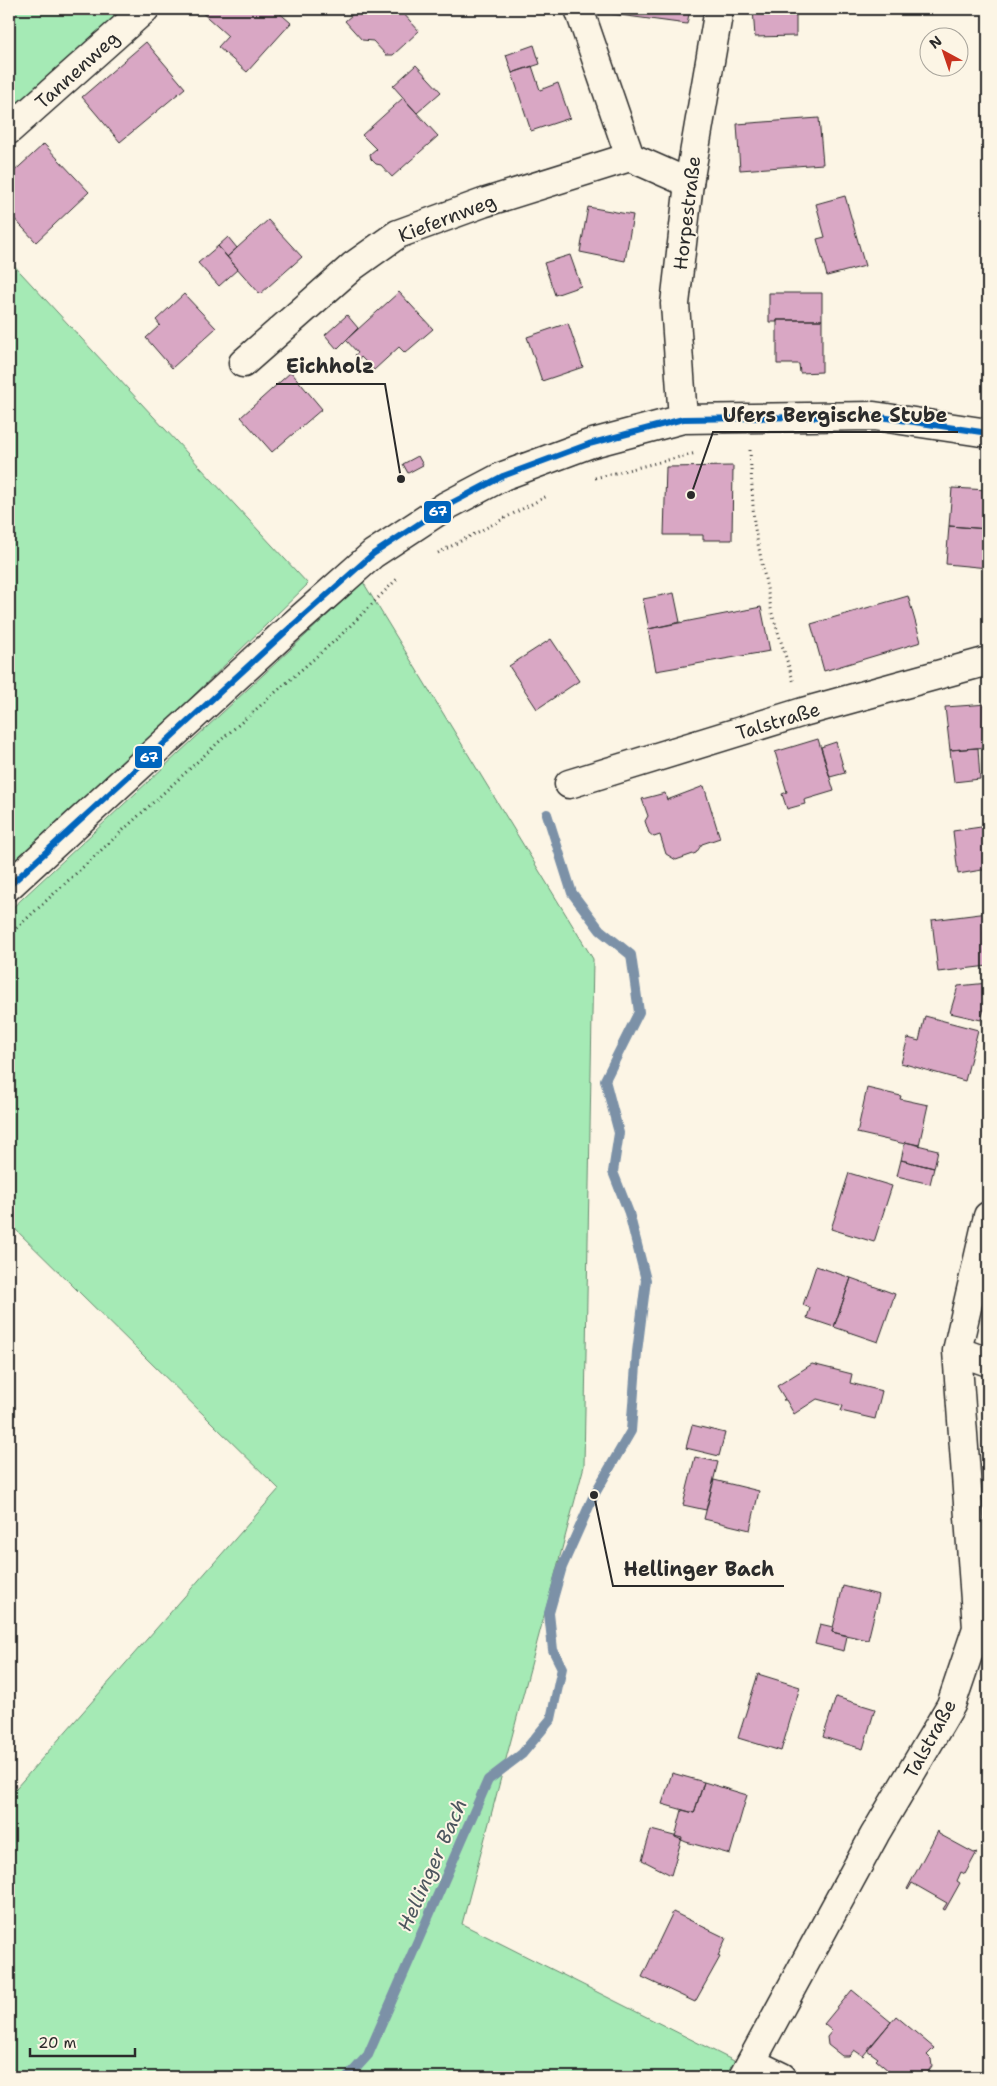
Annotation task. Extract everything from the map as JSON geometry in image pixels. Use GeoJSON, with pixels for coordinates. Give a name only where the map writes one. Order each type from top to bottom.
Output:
{"type":"FeatureCollection","features":[{"type":"Feature","properties":{"kind":"street","name":"Tannenweg"},"geometry":{"type":"LineString","coordinates":[[9,130],[145,9]]}},
{"type":"Feature","properties":{"kind":"street"},"geometry":{"type":"LineString","coordinates":[[579,9],[630,157],[689,183]]}},
{"type":"Feature","properties":{"kind":"street","name":"Horpestraße"},"geometry":{"type":"LineString","coordinates":[[683,419],[675,304],[689,183],[719,9]]}},
{"type":"Feature","properties":{"kind":"street","name":"Kiefernweg"},"geometry":{"type":"LineString","coordinates":[[243,363],[353,266],[398,234],[484,203],[630,157]]}},
{"type":"Feature","properties":{"kind":"street"},"geometry":{"type":"LineString","coordinates":[[9,886],[283,634],[373,554],[446,506],[503,476],[589,444],[683,419],[874,416],[988,433]]}},
{"type":"Feature","properties":{"kind":"street","name":"Talstraße"},"geometry":{"type":"LineString","coordinates":[[569,784],[803,712],[988,661]]}},
{"type":"Feature","properties":{"kind":"street","name":"Talstraße"},"geometry":{"type":"LineString","coordinates":[[747,2070],[875,1834],[951,1705],[977,1628],[957,1352],[988,1216]]}},
{"type":"Feature","properties":{"kind":"street"},"geometry":{"type":"LineString","coordinates":[[957,1352],[988,1362]]}},
{"type":"Feature","properties":{"kind":"street"},"geometry":{"type":"LineString","coordinates":[[747,2070],[782,2077]]}},
{"type":"Feature","properties":{"kind":"path"},"geometry":{"type":"LineString","coordinates":[[747,417],[754,524],[772,614],[803,712]]}},
{"type":"Feature","properties":{"kind":"path"},"geometry":{"type":"LineString","coordinates":[[587,480],[699,452]]}},
{"type":"Feature","properties":{"kind":"path"},"geometry":{"type":"LineString","coordinates":[[433,555],[552,494]]}},
{"type":"Feature","properties":{"kind":"path"},"geometry":{"type":"LineString","coordinates":[[9,935],[221,740],[340,636],[401,575]]}},
{"type":"Feature","properties":{"kind":"green space"},"geometry":{"type":"Polygon","coordinates":[[[9,9],[136,9],[9,125],[9,9]]]}},
{"type":"Feature","properties":{"kind":"green space"},"geometry":{"type":"Polygon","coordinates":[[[9,260],[308,584],[9,873],[9,260]]]}},
{"type":"Feature","properties":{"kind":"green space"},"geometry":{"type":"Polygon","coordinates":[[[363,582],[593,959],[584,1466],[462,1924],[742,2065],[735,2077],[9,2077],[9,1796],[279,1489],[9,1223],[9,911],[363,582]]]}},
{"type":"Feature","properties":{"kind":"building"},"geometry":{"type":"Polygon","coordinates":[[[198,9],[250,9],[252,11],[254,9],[275,9],[291,23],[247,72],[218,47],[228,36],[198,9]]]}},
{"type":"Feature","properties":{"kind":"building"},"geometry":{"type":"Polygon","coordinates":[[[359,9],[395,9],[401,15],[403,13],[419,31],[393,55],[386,55],[373,41],[362,40],[345,21],[359,9]]]}},
{"type":"Feature","properties":{"kind":"building"},"geometry":{"type":"Polygon","coordinates":[[[612,9],[690,9],[687,24],[612,14],[612,9]]]}},
{"type":"Feature","properties":{"kind":"building"},"geometry":{"type":"Polygon","coordinates":[[[753,9],[796,9],[796,36],[755,37],[753,9]]]}},
{"type":"Feature","properties":{"kind":"building"},"geometry":{"type":"Polygon","coordinates":[[[146,42],[185,88],[120,142],[82,97],[146,42]]]}},
{"type":"Feature","properties":{"kind":"building"},"geometry":{"type":"Polygon","coordinates":[[[534,45],[540,64],[512,73],[506,55],[534,45]]]}},
{"type":"Feature","properties":{"kind":"building"},"geometry":{"type":"Polygon","coordinates":[[[416,65],[441,92],[417,113],[393,86],[416,65]]]}},
{"type":"Feature","properties":{"kind":"building"},"geometry":{"type":"Polygon","coordinates":[[[532,66],[540,90],[558,83],[570,118],[531,131],[512,73],[532,66]]]}},
{"type":"Feature","properties":{"kind":"building"},"geometry":{"type":"Polygon","coordinates":[[[403,98],[438,136],[392,177],[381,165],[376,164],[371,159],[370,154],[376,149],[362,135],[403,98]]]}},
{"type":"Feature","properties":{"kind":"building"},"geometry":{"type":"Polygon","coordinates":[[[819,118],[823,164],[740,170],[737,124],[819,118]]]}},
{"type":"Feature","properties":{"kind":"building"},"geometry":{"type":"Polygon","coordinates":[[[44,144],[89,192],[36,242],[9,213],[9,176],[44,144]]]}},
{"type":"Feature","properties":{"kind":"building"},"geometry":{"type":"Polygon","coordinates":[[[845,196],[865,266],[827,276],[817,239],[825,237],[816,204],[845,196]]]}},
{"type":"Feature","properties":{"kind":"building"},"geometry":{"type":"Polygon","coordinates":[[[588,207],[633,215],[625,261],[580,252],[588,207]]]}},
{"type":"Feature","properties":{"kind":"building"},"geometry":{"type":"Polygon","coordinates":[[[268,220],[302,257],[260,294],[227,257],[268,220]]]}},
{"type":"Feature","properties":{"kind":"building"},"geometry":{"type":"Polygon","coordinates":[[[228,237],[237,248],[227,257],[218,246],[228,237]]]}},
{"type":"Feature","properties":{"kind":"building"},"geometry":{"type":"Polygon","coordinates":[[[218,246],[238,269],[219,286],[198,263],[218,246]]]}},
{"type":"Feature","properties":{"kind":"building"},"geometry":{"type":"Polygon","coordinates":[[[570,255],[581,286],[555,295],[544,263],[570,255]]]}},
{"type":"Feature","properties":{"kind":"building"},"geometry":{"type":"Polygon","coordinates":[[[399,292],[433,329],[405,353],[399,347],[374,370],[361,357],[359,359],[355,355],[358,353],[346,340],[399,292]]]}},
{"type":"Feature","properties":{"kind":"building"},"geometry":{"type":"Polygon","coordinates":[[[769,293],[822,293],[822,320],[777,320],[777,322],[769,322],[769,293]]]}},
{"type":"Feature","properties":{"kind":"building"},"geometry":{"type":"Polygon","coordinates":[[[184,294],[216,328],[172,368],[146,338],[160,325],[156,320],[184,294]]]}},
{"type":"Feature","properties":{"kind":"building"},"geometry":{"type":"Polygon","coordinates":[[[347,315],[358,328],[337,349],[325,335],[347,315]]]}},
{"type":"Feature","properties":{"kind":"building"},"geometry":{"type":"Polygon","coordinates":[[[777,320],[822,320],[822,372],[800,373],[799,364],[777,364],[777,320]]]}},
{"type":"Feature","properties":{"kind":"building"},"geometry":{"type":"Polygon","coordinates":[[[568,323],[583,367],[542,381],[527,337],[568,323]]]}},
{"type":"Feature","properties":{"kind":"building"},"geometry":{"type":"Polygon","coordinates":[[[291,372],[322,409],[272,452],[241,417],[291,372]]]}},
{"type":"Feature","properties":{"kind":"building"},"geometry":{"type":"Polygon","coordinates":[[[418,456],[423,465],[408,473],[403,464],[418,456]]]}},
{"type":"Feature","properties":{"kind":"building"},"geometry":{"type":"Polygon","coordinates":[[[733,466],[732,540],[703,540],[703,535],[664,535],[666,467],[733,466]]]}},
{"type":"Feature","properties":{"kind":"building"},"geometry":{"type":"Polygon","coordinates":[[[952,488],[988,490],[988,529],[949,526],[952,488]]]}},
{"type":"Feature","properties":{"kind":"building"},"geometry":{"type":"Polygon","coordinates":[[[949,526],[988,529],[988,568],[946,564],[949,526]]]}},
{"type":"Feature","properties":{"kind":"building"},"geometry":{"type":"Polygon","coordinates":[[[674,593],[680,622],[649,629],[643,599],[674,593]]]}},
{"type":"Feature","properties":{"kind":"building"},"geometry":{"type":"Polygon","coordinates":[[[908,596],[921,642],[824,671],[811,624],[908,596]]]}},
{"type":"Feature","properties":{"kind":"building"},"geometry":{"type":"Polygon","coordinates":[[[761,607],[770,651],[656,671],[648,629],[761,607]]]}},
{"type":"Feature","properties":{"kind":"building"},"geometry":{"type":"Polygon","coordinates":[[[551,639],[579,681],[537,709],[509,666],[551,639]]]}},
{"type":"Feature","properties":{"kind":"building"},"geometry":{"type":"Polygon","coordinates":[[[988,704],[988,747],[950,750],[945,707],[988,704]]]}},
{"type":"Feature","properties":{"kind":"building"},"geometry":{"type":"Polygon","coordinates":[[[818,739],[834,791],[804,800],[805,804],[787,809],[782,794],[787,792],[775,752],[818,739]]]}},
{"type":"Feature","properties":{"kind":"building"},"geometry":{"type":"Polygon","coordinates":[[[836,742],[845,773],[830,777],[821,747],[836,742]]]}},
{"type":"Feature","properties":{"kind":"building"},"geometry":{"type":"Polygon","coordinates":[[[978,748],[980,779],[954,782],[950,750],[978,748]]]}},
{"type":"Feature","properties":{"kind":"building"},"geometry":{"type":"Polygon","coordinates":[[[704,786],[720,838],[702,844],[696,853],[676,860],[666,854],[660,835],[654,837],[649,833],[645,821],[648,816],[642,799],[665,793],[667,800],[704,786]]]}},
{"type":"Feature","properties":{"kind":"building"},"geometry":{"type":"Polygon","coordinates":[[[988,826],[988,869],[958,874],[953,831],[988,826]]]}},
{"type":"Feature","properties":{"kind":"building"},"geometry":{"type":"Polygon","coordinates":[[[988,913],[988,932],[984,932],[988,966],[938,972],[932,920],[988,913]]]}},
{"type":"Feature","properties":{"kind":"building"},"geometry":{"type":"Polygon","coordinates":[[[988,983],[988,995],[981,1020],[950,1013],[958,986],[988,983]]]}},
{"type":"Feature","properties":{"kind":"building"},"geometry":{"type":"Polygon","coordinates":[[[925,1016],[978,1030],[965,1081],[901,1063],[908,1038],[919,1041],[925,1016]]]}},
{"type":"Feature","properties":{"kind":"building"},"geometry":{"type":"Polygon","coordinates":[[[867,1088],[901,1096],[900,1099],[928,1105],[919,1145],[905,1142],[905,1144],[857,1133],[867,1088]]]}},
{"type":"Feature","properties":{"kind":"building"},"geometry":{"type":"Polygon","coordinates":[[[905,1142],[938,1150],[934,1168],[901,1160],[905,1142]]]}},
{"type":"Feature","properties":{"kind":"building"},"geometry":{"type":"Polygon","coordinates":[[[901,1160],[934,1168],[930,1184],[897,1176],[901,1160]]]}},
{"type":"Feature","properties":{"kind":"building"},"geometry":{"type":"Polygon","coordinates":[[[849,1173],[892,1186],[874,1242],[831,1229],[849,1173]]]}},
{"type":"Feature","properties":{"kind":"building"},"geometry":{"type":"Polygon","coordinates":[[[816,1266],[851,1278],[834,1327],[807,1318],[810,1308],[803,1305],[816,1266]]]}},
{"type":"Feature","properties":{"kind":"building"},"geometry":{"type":"Polygon","coordinates":[[[851,1278],[895,1294],[878,1342],[834,1327],[851,1278]]]}},
{"type":"Feature","properties":{"kind":"building"},"geometry":{"type":"Polygon","coordinates":[[[812,1364],[852,1374],[850,1383],[882,1391],[875,1419],[841,1411],[843,1406],[817,1399],[794,1414],[786,1400],[783,1400],[785,1399],[777,1386],[812,1364]]]}},
{"type":"Feature","properties":{"kind":"building"},"geometry":{"type":"Polygon","coordinates":[[[692,1425],[725,1433],[719,1456],[686,1448],[692,1425]]]}},
{"type":"Feature","properties":{"kind":"building"},"geometry":{"type":"Polygon","coordinates":[[[695,1457],[718,1462],[706,1510],[683,1505],[695,1457]]]}},
{"type":"Feature","properties":{"kind":"building"},"geometry":{"type":"Polygon","coordinates":[[[714,1480],[759,1491],[750,1530],[704,1519],[714,1480]]]}},
{"type":"Feature","properties":{"kind":"building"},"geometry":{"type":"Polygon","coordinates":[[[843,1586],[879,1595],[868,1640],[832,1632],[843,1586]]]}},
{"type":"Feature","properties":{"kind":"building"},"geometry":{"type":"Polygon","coordinates":[[[820,1624],[833,1627],[832,1632],[847,1636],[844,1651],[815,1644],[820,1624]]]}},
{"type":"Feature","properties":{"kind":"building"},"geometry":{"type":"Polygon","coordinates":[[[758,1674],[800,1687],[781,1751],[738,1738],[758,1674]]]}},
{"type":"Feature","properties":{"kind":"building"},"geometry":{"type":"Polygon","coordinates":[[[836,1697],[875,1709],[863,1749],[823,1737],[836,1697]]]}},
{"type":"Feature","properties":{"kind":"building"},"geometry":{"type":"Polygon","coordinates":[[[672,1773],[704,1782],[694,1813],[662,1804],[672,1773]]]}},
{"type":"Feature","properties":{"kind":"building"},"geometry":{"type":"Polygon","coordinates":[[[704,1782],[747,1795],[730,1854],[686,1842],[675,1837],[682,1810],[694,1813],[704,1782]]]}},
{"type":"Feature","properties":{"kind":"building"},"geometry":{"type":"Polygon","coordinates":[[[651,1830],[682,1838],[671,1875],[642,1860],[651,1830]]]}},
{"type":"Feature","properties":{"kind":"building"},"geometry":{"type":"Polygon","coordinates":[[[938,1831],[939,1834],[974,1853],[977,1852],[965,1874],[961,1872],[957,1881],[960,1883],[945,1910],[943,1909],[947,1903],[912,1883],[907,1889],[938,1831]]]}},
{"type":"Feature","properties":{"kind":"building"},"geometry":{"type":"Polygon","coordinates":[[[673,1912],[726,1938],[718,1956],[720,1957],[695,2002],[642,1977],[673,1912]]]}},
{"type":"Feature","properties":{"kind":"building"},"geometry":{"type":"Polygon","coordinates":[[[852,1990],[891,2022],[863,2056],[854,2050],[849,2056],[842,2056],[828,2045],[827,2037],[832,2031],[824,2024],[852,1990]]]}},
{"type":"Feature","properties":{"kind":"building"},"geometry":{"type":"Polygon","coordinates":[[[896,2016],[934,2048],[927,2055],[931,2059],[932,2066],[924,2077],[916,2077],[913,2074],[910,2077],[896,2077],[876,2060],[878,2058],[867,2050],[896,2016]]]}},
{"type":"Feature","properties":{"kind":"waterway","name":"Hellinger Bach"},"geometry":{"type":"LineString","coordinates":[[348,2077],[368,2055],[488,1780],[522,1754],[551,1719],[562,1668],[553,1650],[549,1613],[562,1567],[594,1495],[631,1431],[637,1352],[646,1280],[629,1213],[613,1172],[619,1133],[605,1080],[639,1012],[631,955],[600,930],[572,893],[547,814]]}},
{"type":"Feature","properties":{"kind":"transit line","name":"67"},"geometry":{"type":"LineString","coordinates":[[9,886],[283,634],[373,554],[446,506],[503,476],[589,444],[683,419],[874,416],[988,433]]}},
{"type":"Feature","properties":{"kind":"place","name":"Eichholz"},"geometry":{"type":"Point","coordinates":[401,479]}},
{"type":"Feature","properties":{"kind":"place","name":"Ufers Bergische Stube"},"geometry":{"type":"Point","coordinates":[691,495]}},
{"type":"Feature","properties":{"kind":"place","name":"Hellinger Bach"},"geometry":{"type":"Point","coordinates":[594,1495]}}]}
